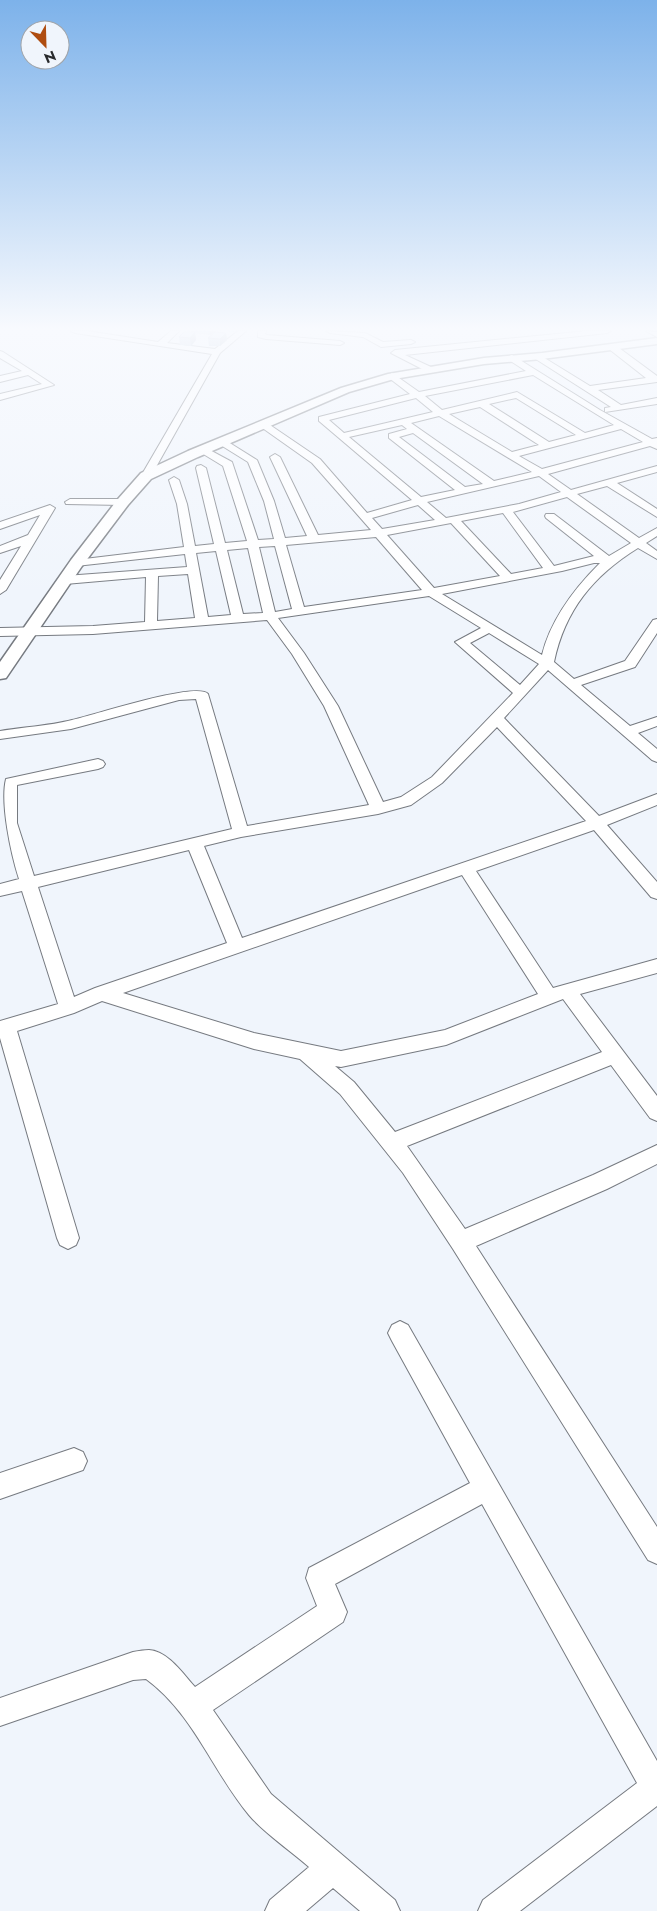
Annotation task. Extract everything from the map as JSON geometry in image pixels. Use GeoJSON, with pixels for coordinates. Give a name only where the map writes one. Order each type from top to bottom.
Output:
{"type":"FeatureCollection","features":[{"type":"Feature","properties":{"kind":"main road"},"geometry":{"type":"LineString","coordinates":[[0,674],[76,563],[123,502],[146,476],[203,450],[277,420]]}},
{"type":"Feature","properties":{"kind":"street"},"geometry":{"type":"LineString","coordinates":[[146,476],[179,420]]}},
{"type":"Feature","properties":{"kind":"street"},"geometry":{"type":"LineString","coordinates":[[323,420],[419,501],[448,520],[508,578]]}},
{"type":"Feature","properties":{"kind":"street"},"geometry":{"type":"LineString","coordinates":[[342,436],[408,420]]}},
{"type":"Feature","properties":{"kind":"street"},"geometry":{"type":"LineString","coordinates":[[453,420],[539,472],[657,556]]}},
{"type":"Feature","properties":{"kind":"street"},"geometry":{"type":"LineString","coordinates":[[507,420],[548,446]]}},
{"type":"Feature","properties":{"kind":"street"},"geometry":{"type":"LineString","coordinates":[[558,420],[584,436]]}},
{"type":"Feature","properties":{"kind":"street"},"geometry":{"type":"LineString","coordinates":[[612,420],[655,444]]}},
{"type":"Feature","properties":{"kind":"street"},"geometry":{"type":"LineString","coordinates":[[404,421],[492,485]]}},
{"type":"Feature","properties":{"kind":"street"},"geometry":{"type":"LineString","coordinates":[[264,426],[316,461],[431,592],[547,663],[657,757]]}},
{"type":"Feature","properties":{"kind":"street"},"geometry":{"type":"LineString","coordinates":[[511,456],[622,426]]}},
{"type":"Feature","properties":{"kind":"street"},"geometry":{"type":"LineString","coordinates":[[415,430],[392,436],[463,491]]}},
{"type":"Feature","properties":{"kind":"street"},"geometry":{"type":"LineString","coordinates":[[222,442],[252,460],[269,501],[299,612]]}},
{"type":"Feature","properties":{"kind":"street"},"geometry":{"type":"LineString","coordinates":[[364,517],[419,501],[492,485],[655,444]]}},
{"type":"Feature","properties":{"kind":"street"},"geometry":{"type":"LineString","coordinates":[[203,450],[228,464],[253,544],[270,616],[298,654],[331,706],[378,808]]}},
{"type":"Feature","properties":{"kind":"street"},"geometry":{"type":"LineString","coordinates":[[275,457],[314,539]]}},
{"type":"Feature","properties":{"kind":"street"},"geometry":{"type":"LineString","coordinates":[[201,468],[238,618]]}},
{"type":"Feature","properties":{"kind":"street"},"geometry":{"type":"LineString","coordinates":[[76,563],[280,541],[380,534],[506,509],[657,468]]}},
{"type":"Feature","properties":{"kind":"street"},"geometry":{"type":"LineString","coordinates":[[174,480],[182,504],[188,550],[202,620]]}},
{"type":"Feature","properties":{"kind":"street"},"geometry":{"type":"LineString","coordinates":[[608,482],[657,514]]}},
{"type":"Feature","properties":{"kind":"street"},"geometry":{"type":"LineString","coordinates":[[70,502],[123,502]]}},
{"type":"Feature","properties":{"kind":"street"},"geometry":{"type":"LineString","coordinates":[[0,526],[50,508],[0,590]]}},
{"type":"Feature","properties":{"kind":"street"},"geometry":{"type":"LineString","coordinates":[[506,509],[551,570]]}},
{"type":"Feature","properties":{"kind":"street"},"geometry":{"type":"LineString","coordinates":[[550,516],[609,561]]}},
{"type":"Feature","properties":{"kind":"street"},"geometry":{"type":"LineString","coordinates":[[0,890],[241,832],[378,808],[406,801],[437,780],[547,663],[553,638],[581,589],[609,561],[657,531]]}},
{"type":"Feature","properties":{"kind":"street"},"geometry":{"type":"LineString","coordinates":[[0,550],[33,537]]}},
{"type":"Feature","properties":{"kind":"street"},"geometry":{"type":"LineString","coordinates":[[0,632],[28,633],[270,616],[431,592],[551,570],[594,559],[609,561]]}},
{"type":"Feature","properties":{"kind":"street"},"geometry":{"type":"LineString","coordinates":[[65,580],[192,570]]}},
{"type":"Feature","properties":{"kind":"street"},"geometry":{"type":"LineString","coordinates":[[151,625],[152,573]]}},
{"type":"Feature","properties":{"kind":"street"},"geometry":{"type":"LineString","coordinates":[[572,684],[630,664],[657,623]]}},
{"type":"Feature","properties":{"kind":"street"},"geometry":{"type":"LineString","coordinates":[[490,628],[461,642],[520,692]]}},
{"type":"Feature","properties":{"kind":"street"},"geometry":{"type":"LineString","coordinates":[[0,735],[71,725],[178,696],[201,694],[241,832]]}},
{"type":"Feature","properties":{"kind":"street"},"geometry":{"type":"LineString","coordinates":[[496,718],[597,823],[657,893]]}},
{"type":"Feature","properties":{"kind":"street"},"geometry":{"type":"LineString","coordinates":[[628,732],[657,720]]}},
{"type":"Feature","properties":{"kind":"street"},"geometry":{"type":"LineString","coordinates":[[68,1008],[9,823],[9,787],[11,782],[98,764]]}},
{"type":"Feature","properties":{"kind":"street"},"geometry":{"type":"LineString","coordinates":[[68,1238],[3,1028],[68,1008],[101,993],[597,823],[657,799]]}},
{"type":"Feature","properties":{"kind":"street"},"geometry":{"type":"LineString","coordinates":[[195,844],[237,946]]}},
{"type":"Feature","properties":{"kind":"street"},"geometry":{"type":"LineString","coordinates":[[466,868],[549,996]]}},
{"type":"Feature","properties":{"kind":"street"},"geometry":{"type":"LineString","coordinates":[[101,993],[254,1041],[341,1059],[446,1037],[549,996],[657,966]]}},
{"type":"Feature","properties":{"kind":"street"},"geometry":{"type":"LineString","coordinates":[[567,990],[657,1112]]}},
{"type":"Feature","properties":{"kind":"street"},"geometry":{"type":"LineString","coordinates":[[306,1052],[347,1088],[410,1166],[461,1242],[657,1551]]}},
{"type":"Feature","properties":{"kind":"street"},"geometry":{"type":"LineString","coordinates":[[392,1143],[615,1055]]}},
{"type":"Feature","properties":{"kind":"street"},"geometry":{"type":"LineString","coordinates":[[461,1242],[600,1182],[657,1154]]}},
{"type":"Feature","properties":{"kind":"street"},"geometry":{"type":"LineString","coordinates":[[400,1333],[656,1787],[494,1911]]}},
{"type":"Feature","properties":{"kind":"street"},"geometry":{"type":"LineString","coordinates":[[0,1486],[74,1461]]}},
{"type":"Feature","properties":{"kind":"street"},"geometry":{"type":"LineString","coordinates":[[193,1706],[333,1612],[319,1578],[487,1488]]}},
{"type":"Feature","properties":{"kind":"street"},"geometry":{"type":"LineString","coordinates":[[0,1712],[132,1666],[150,1664],[165,1675],[193,1706],[260,1805],[384,1911]]}},
{"type":"Feature","properties":{"kind":"street"},"geometry":{"type":"LineString","coordinates":[[281,1911],[333,1868]]}}]}
